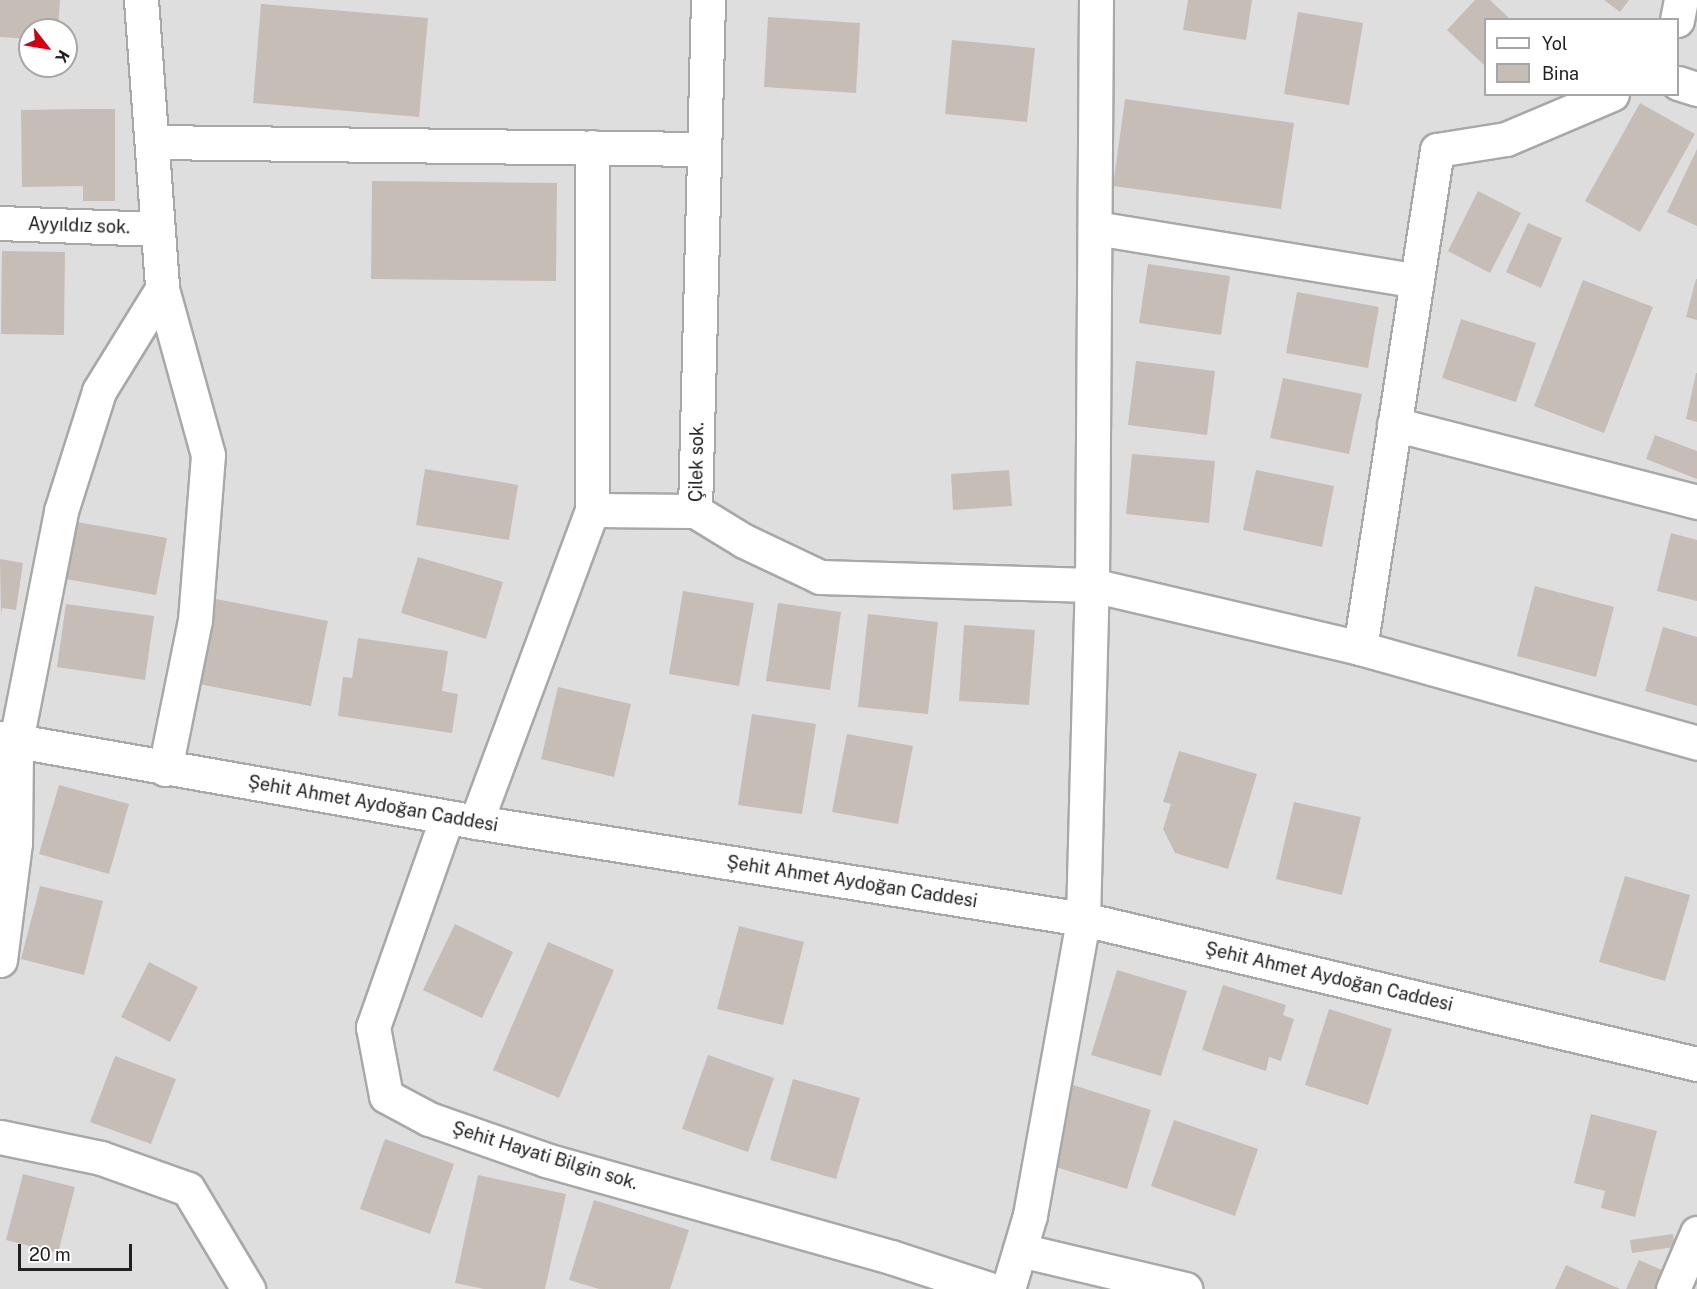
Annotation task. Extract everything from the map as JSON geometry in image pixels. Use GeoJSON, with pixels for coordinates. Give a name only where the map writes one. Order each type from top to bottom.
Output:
{"type":"FeatureCollection","features":[{"type":"Feature","properties":{"kind":"street"},"geometry":{"type":"LineString","coordinates":[[141,0],[162,289],[208,455],[195,620],[165,769]]}},
{"type":"Feature","properties":{"kind":"street","name":"Çilek sok."},"geometry":{"type":"LineString","coordinates":[[708,0],[695,511],[744,541],[820,577],[1092,585],[1360,648],[1697,743]]}},
{"type":"Feature","properties":{"kind":"street"},"geometry":{"type":"LineString","coordinates":[[1008,1289],[1030,1215],[1083,919],[1092,585],[1096,0]]}},
{"type":"Feature","properties":{"kind":"street"},"geometry":{"type":"LineString","coordinates":[[1677,18],[1681,0]]}},
{"type":"Feature","properties":{"kind":"street"},"geometry":{"type":"LineString","coordinates":[[1679,84],[1697,89]]}},
{"type":"Feature","properties":{"kind":"street"},"geometry":{"type":"LineString","coordinates":[[1360,648],[1437,150],[1506,139],[1607,96]]}},
{"type":"Feature","properties":{"kind":"street"},"geometry":{"type":"LineString","coordinates":[[153,142],[704,149]]}},
{"type":"Feature","properties":{"kind":"street"},"geometry":{"type":"LineString","coordinates":[[461,820],[592,510],[592,147]]}},
{"type":"Feature","properties":{"kind":"street","name":"Ayyıldız sok."},"geometry":{"type":"LineString","coordinates":[[0,223],[158,229]]}},
{"type":"Feature","properties":{"kind":"street"},"geometry":{"type":"LineString","coordinates":[[1095,228],[1417,281]]}},
{"type":"Feature","properties":{"kind":"street"},"geometry":{"type":"LineString","coordinates":[[0,960],[15,843],[8,740],[61,511],[99,391],[162,289]]}},
{"type":"Feature","properties":{"kind":"street"},"geometry":{"type":"LineString","coordinates":[[1394,424],[1697,502]]}},
{"type":"Feature","properties":{"kind":"street"},"geometry":{"type":"LineString","coordinates":[[592,510],[695,511]]}},
{"type":"Feature","properties":{"kind":"street","name":"Şehit Ahmet Aydoğan Caddesi"},"geometry":{"type":"LineString","coordinates":[[8,740],[461,820],[1083,919],[1697,1064]]}},
{"type":"Feature","properties":{"kind":"street","name":"Şehit Hayati Bilgin sok."},"geometry":{"type":"LineString","coordinates":[[461,820],[373,1027],[386,1096],[429,1119],[546,1160],[880,1254],[989,1289]]}},
{"type":"Feature","properties":{"kind":"street"},"geometry":{"type":"LineString","coordinates":[[0,1137],[101,1158],[188,1189],[248,1289]]}},
{"type":"Feature","properties":{"kind":"street"},"geometry":{"type":"LineString","coordinates":[[1673,1289],[1697,1233]]}},
{"type":"Feature","properties":{"kind":"street"},"geometry":{"type":"LineString","coordinates":[[1020,1250],[1185,1289]]}},
{"type":"Feature","properties":{"kind":"shaded area"},"geometry":{"type":"Polygon","coordinates":[[[0,0],[1697,0],[1697,1289],[0,1289],[0,0]]]}},
{"type":"Feature","properties":{"kind":"building"},"geometry":{"type":"Polygon","coordinates":[[[0,0],[60,0],[59,18],[18,18],[18,38],[0,37],[0,0]]]}},
{"type":"Feature","properties":{"kind":"building"},"geometry":{"type":"Polygon","coordinates":[[[1188,0],[1252,0],[1246,40],[1183,30],[1188,0]]]}},
{"type":"Feature","properties":{"kind":"building"},"geometry":{"type":"Polygon","coordinates":[[[1475,0],[1490,0],[1509,18],[1484,18],[1484,65],[1447,30],[1475,0]]]}},
{"type":"Feature","properties":{"kind":"building"},"geometry":{"type":"Polygon","coordinates":[[[1604,0],[1629,0],[1620,12],[1604,0]]]}},
{"type":"Feature","properties":{"kind":"building"},"geometry":{"type":"Polygon","coordinates":[[[261,4],[428,18],[419,117],[253,103],[261,4]]]}},
{"type":"Feature","properties":{"kind":"building"},"geometry":{"type":"Polygon","coordinates":[[[1298,12],[1363,23],[1349,105],[1284,94],[1298,12]]]}},
{"type":"Feature","properties":{"kind":"building"},"geometry":{"type":"Polygon","coordinates":[[[768,17],[860,23],[856,93],[764,87],[768,17]]]}},
{"type":"Feature","properties":{"kind":"building"},"geometry":{"type":"Polygon","coordinates":[[[952,40],[1035,48],[1027,122],[945,114],[952,40]]]}},
{"type":"Feature","properties":{"kind":"building"},"geometry":{"type":"Polygon","coordinates":[[[1125,99],[1294,123],[1281,209],[1113,186],[1125,99]]]}},
{"type":"Feature","properties":{"kind":"building"},"geometry":{"type":"Polygon","coordinates":[[[1640,103],[1695,134],[1640,232],[1585,201],[1640,103]]]}},
{"type":"Feature","properties":{"kind":"building"},"geometry":{"type":"Polygon","coordinates":[[[115,109],[115,201],[83,201],[83,186],[22,187],[21,110],[115,109]]]}},
{"type":"Feature","properties":{"kind":"building"},"geometry":{"type":"Polygon","coordinates":[[[1697,149],[1697,226],[1667,212],[1697,149]]]}},
{"type":"Feature","properties":{"kind":"building"},"geometry":{"type":"Polygon","coordinates":[[[372,181],[557,183],[556,281],[371,279],[372,181]]]}},
{"type":"Feature","properties":{"kind":"building"},"geometry":{"type":"Polygon","coordinates":[[[1478,191],[1521,213],[1490,273],[1448,251],[1478,191]]]}},
{"type":"Feature","properties":{"kind":"building"},"geometry":{"type":"Polygon","coordinates":[[[1528,223],[1562,238],[1541,288],[1506,272],[1528,223]]]}},
{"type":"Feature","properties":{"kind":"building"},"geometry":{"type":"Polygon","coordinates":[[[2,251],[65,252],[64,335],[1,334],[2,251]]]}},
{"type":"Feature","properties":{"kind":"building"},"geometry":{"type":"Polygon","coordinates":[[[1148,264],[1230,276],[1221,335],[1139,323],[1148,264]]]}},
{"type":"Feature","properties":{"kind":"building"},"geometry":{"type":"Polygon","coordinates":[[[1697,279],[1697,320],[1686,317],[1697,279]]]}},
{"type":"Feature","properties":{"kind":"building"},"geometry":{"type":"Polygon","coordinates":[[[1583,280],[1653,307],[1604,433],[1534,406],[1583,280]]]}},
{"type":"Feature","properties":{"kind":"building"},"geometry":{"type":"Polygon","coordinates":[[[1297,292],[1379,307],[1368,368],[1286,353],[1297,292]]]}},
{"type":"Feature","properties":{"kind":"building"},"geometry":{"type":"Polygon","coordinates":[[[1461,319],[1536,343],[1516,402],[1442,378],[1461,319]]]}},
{"type":"Feature","properties":{"kind":"building"},"geometry":{"type":"Polygon","coordinates":[[[1136,361],[1215,371],[1207,435],[1128,425],[1136,361]]]}},
{"type":"Feature","properties":{"kind":"building"},"geometry":{"type":"Polygon","coordinates":[[[1697,373],[1697,422],[1686,419],[1697,373]]]}},
{"type":"Feature","properties":{"kind":"building"},"geometry":{"type":"Polygon","coordinates":[[[1283,378],[1362,394],[1349,454],[1270,438],[1283,378]]]}},
{"type":"Feature","properties":{"kind":"building"},"geometry":{"type":"Polygon","coordinates":[[[1655,435],[1697,451],[1697,479],[1646,459],[1655,435]]]}},
{"type":"Feature","properties":{"kind":"building"},"geometry":{"type":"Polygon","coordinates":[[[1132,454],[1215,461],[1209,523],[1126,514],[1132,454]]]}},
{"type":"Feature","properties":{"kind":"building"},"geometry":{"type":"Polygon","coordinates":[[[425,469],[518,485],[509,540],[416,525],[425,469]]]}},
{"type":"Feature","properties":{"kind":"building"},"geometry":{"type":"Polygon","coordinates":[[[1009,470],[1012,506],[953,510],[951,474],[1009,470]]]}},
{"type":"Feature","properties":{"kind":"building"},"geometry":{"type":"Polygon","coordinates":[[[1256,470],[1334,486],[1322,547],[1243,530],[1256,470]]]}},
{"type":"Feature","properties":{"kind":"building"},"geometry":{"type":"Polygon","coordinates":[[[77,522],[167,538],[156,595],[66,579],[77,522]]]}},
{"type":"Feature","properties":{"kind":"building"},"geometry":{"type":"Polygon","coordinates":[[[1671,533],[1697,540],[1697,601],[1657,591],[1671,533]]]}},
{"type":"Feature","properties":{"kind":"building"},"geometry":{"type":"Polygon","coordinates":[[[418,557],[503,582],[486,639],[401,613],[418,557]]]}},
{"type":"Feature","properties":{"kind":"building"},"geometry":{"type":"Polygon","coordinates":[[[0,559],[23,563],[16,610],[2,608],[1,615],[0,559]]]}},
{"type":"Feature","properties":{"kind":"building"},"geometry":{"type":"Polygon","coordinates":[[[1535,586],[1614,607],[1596,677],[1517,656],[1535,586]]]}},
{"type":"Feature","properties":{"kind":"building"},"geometry":{"type":"Polygon","coordinates":[[[683,591],[754,603],[739,686],[669,674],[683,591]]]}},
{"type":"Feature","properties":{"kind":"building"},"geometry":{"type":"Polygon","coordinates":[[[216,599],[328,621],[311,706],[199,684],[216,599]]]}},
{"type":"Feature","properties":{"kind":"building"},"geometry":{"type":"Polygon","coordinates":[[[778,603],[841,612],[830,690],[766,681],[778,603]]]}},
{"type":"Feature","properties":{"kind":"building"},"geometry":{"type":"Polygon","coordinates":[[[66,604],[154,616],[145,680],[57,667],[66,604]]]}},
{"type":"Feature","properties":{"kind":"building"},"geometry":{"type":"Polygon","coordinates":[[[868,614],[938,622],[928,714],[858,707],[868,614]]]}},
{"type":"Feature","properties":{"kind":"building"},"geometry":{"type":"Polygon","coordinates":[[[964,625],[1035,630],[1029,705],[959,701],[964,625]]]}},
{"type":"Feature","properties":{"kind":"building"},"geometry":{"type":"Polygon","coordinates":[[[1663,627],[1697,637],[1697,706],[1645,691],[1663,627]]]}},
{"type":"Feature","properties":{"kind":"building"},"geometry":{"type":"Polygon","coordinates":[[[358,638],[448,651],[442,691],[458,694],[452,733],[338,716],[343,677],[352,678],[358,638]]]}},
{"type":"Feature","properties":{"kind":"building"},"geometry":{"type":"Polygon","coordinates":[[[558,687],[631,704],[614,777],[541,759],[558,687]]]}},
{"type":"Feature","properties":{"kind":"building"},"geometry":{"type":"Polygon","coordinates":[[[752,714],[816,724],[802,814],[738,805],[752,714]]]}},
{"type":"Feature","properties":{"kind":"building"},"geometry":{"type":"Polygon","coordinates":[[[847,734],[913,746],[898,824],[832,812],[847,734]]]}},
{"type":"Feature","properties":{"kind":"building"},"geometry":{"type":"Polygon","coordinates":[[[1179,751],[1257,774],[1228,869],[1175,853],[1163,829],[1171,804],[1163,802],[1179,751]]]}},
{"type":"Feature","properties":{"kind":"building"},"geometry":{"type":"Polygon","coordinates":[[[59,785],[129,804],[109,874],[39,854],[59,785]]]}},
{"type":"Feature","properties":{"kind":"building"},"geometry":{"type":"Polygon","coordinates":[[[1294,802],[1361,817],[1342,895],[1276,879],[1294,802]]]}},
{"type":"Feature","properties":{"kind":"building"},"geometry":{"type":"Polygon","coordinates":[[[1625,876],[1690,895],[1665,981],[1599,962],[1625,876]]]}},
{"type":"Feature","properties":{"kind":"building"},"geometry":{"type":"Polygon","coordinates":[[[40,886],[103,901],[84,975],[21,959],[40,886]]]}},
{"type":"Feature","properties":{"kind":"building"},"geometry":{"type":"Polygon","coordinates":[[[455,924],[513,952],[482,1018],[423,990],[455,924]]]}},
{"type":"Feature","properties":{"kind":"building"},"geometry":{"type":"Polygon","coordinates":[[[739,926],[804,942],[783,1025],[717,1009],[739,926]]]}},
{"type":"Feature","properties":{"kind":"building"},"geometry":{"type":"Polygon","coordinates":[[[548,942],[614,970],[559,1098],[493,1070],[548,942]]]}},
{"type":"Feature","properties":{"kind":"building"},"geometry":{"type":"Polygon","coordinates":[[[149,962],[198,987],[170,1042],[121,1017],[149,962]]]}},
{"type":"Feature","properties":{"kind":"building"},"geometry":{"type":"Polygon","coordinates":[[[1117,970],[1187,991],[1161,1076],[1091,1055],[1117,970]]]}},
{"type":"Feature","properties":{"kind":"building"},"geometry":{"type":"Polygon","coordinates":[[[1223,985],[1286,1005],[1283,1015],[1294,1019],[1281,1061],[1269,1057],[1266,1071],[1202,1050],[1223,985]]]}},
{"type":"Feature","properties":{"kind":"building"},"geometry":{"type":"Polygon","coordinates":[[[1329,1009],[1392,1029],[1368,1105],[1305,1085],[1329,1009]]]}},
{"type":"Feature","properties":{"kind":"building"},"geometry":{"type":"Polygon","coordinates":[[[708,1055],[774,1078],[748,1152],[682,1129],[708,1055]]]}},
{"type":"Feature","properties":{"kind":"building"},"geometry":{"type":"Polygon","coordinates":[[[115,1056],[176,1079],[151,1144],[90,1122],[115,1056]]]}},
{"type":"Feature","properties":{"kind":"building"},"geometry":{"type":"Polygon","coordinates":[[[793,1079],[860,1098],[836,1179],[770,1160],[793,1079]]]}},
{"type":"Feature","properties":{"kind":"building"},"geometry":{"type":"Polygon","coordinates":[[[1073,1085],[1151,1110],[1127,1189],[1049,1165],[1073,1085]]]}},
{"type":"Feature","properties":{"kind":"building"},"geometry":{"type":"Polygon","coordinates":[[[1591,1114],[1657,1131],[1635,1217],[1601,1208],[1605,1191],[1574,1183],[1591,1114]]]}},
{"type":"Feature","properties":{"kind":"building"},"geometry":{"type":"Polygon","coordinates":[[[1174,1120],[1258,1149],[1235,1216],[1151,1186],[1174,1120]]]}},
{"type":"Feature","properties":{"kind":"building"},"geometry":{"type":"Polygon","coordinates":[[[385,1139],[454,1164],[430,1234],[360,1209],[385,1139]]]}},
{"type":"Feature","properties":{"kind":"building"},"geometry":{"type":"Polygon","coordinates":[[[23,1174],[75,1187],[58,1253],[6,1240],[23,1174]]]}},
{"type":"Feature","properties":{"kind":"building"},"geometry":{"type":"Polygon","coordinates":[[[478,1175],[566,1194],[545,1289],[484,1289],[455,1283],[478,1175]]]}},
{"type":"Feature","properties":{"kind":"building"},"geometry":{"type":"Polygon","coordinates":[[[594,1200],[689,1230],[670,1289],[599,1289],[569,1280],[594,1200]]]}},
{"type":"Feature","properties":{"kind":"building"},"geometry":{"type":"Polygon","coordinates":[[[1673,1234],[1675,1247],[1632,1253],[1630,1240],[1673,1234]]]}},
{"type":"Feature","properties":{"kind":"building"},"geometry":{"type":"Polygon","coordinates":[[[1639,1260],[1664,1271],[1656,1289],[1626,1289],[1639,1260]]]}},
{"type":"Feature","properties":{"kind":"building"},"geometry":{"type":"Polygon","coordinates":[[[1566,1265],[1620,1289],[1555,1289],[1566,1265]]]}}]}
